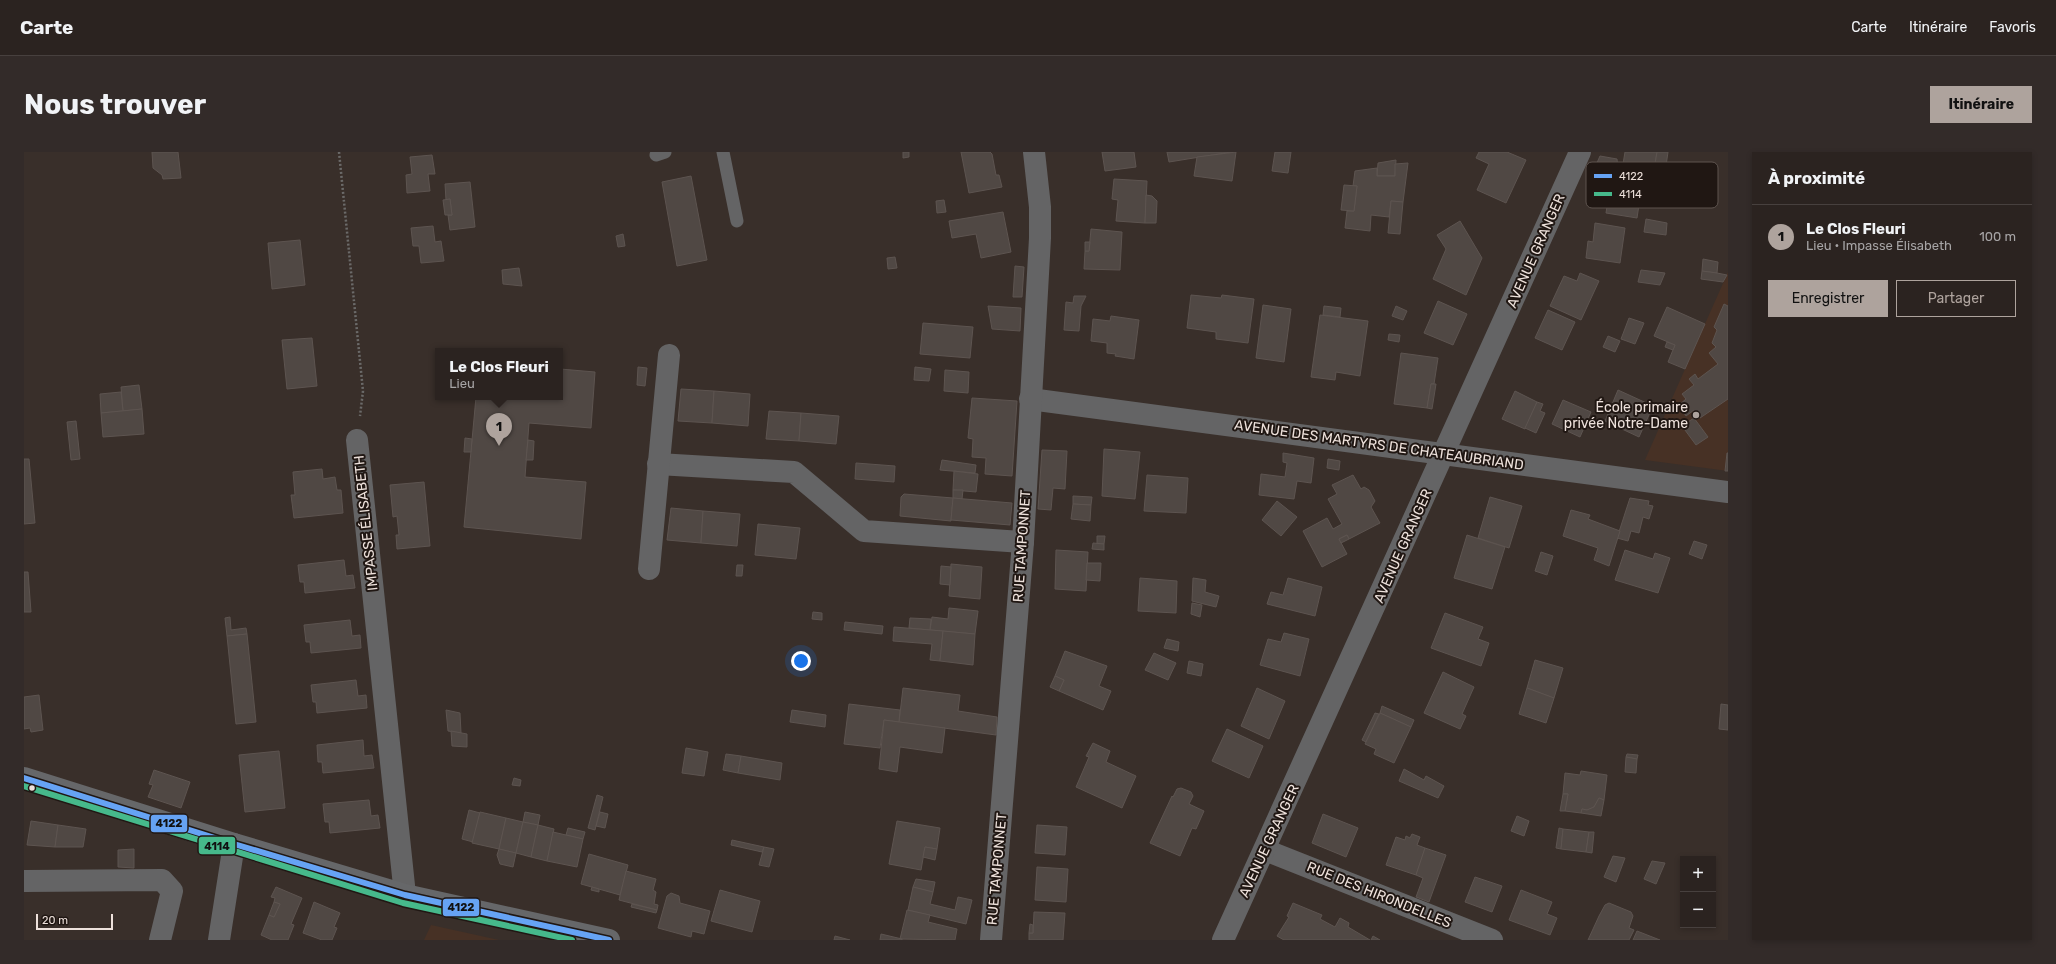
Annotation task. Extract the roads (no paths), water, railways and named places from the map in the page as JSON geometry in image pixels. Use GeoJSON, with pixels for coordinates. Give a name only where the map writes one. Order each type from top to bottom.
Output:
{"type":"FeatureCollection","features":[{"type":"Feature","properties":{"kind":"street","name":"RUE TAMPONNET"},"geometry":{"type":"LineString","coordinates":[[991,940],[1023,542],[1040,238],[1040,207],[1034,152]]}},
{"type":"Feature","properties":{"kind":"street","name":"AVENUE GRANGER"},"geometry":{"type":"LineString","coordinates":[[1223,940],[1445,453],[1580,152]]}},
{"type":"Feature","properties":{"kind":"street"},"geometry":{"type":"LineString","coordinates":[[648,569],[669,355]]}},
{"type":"Feature","properties":{"kind":"street","name":"AVENUE DES MARTYRS DE CHATEAUBRIAND"},"geometry":{"type":"LineString","coordinates":[[1030,400],[1445,453],[1728,492]]}},
{"type":"Feature","properties":{"kind":"street","name":"IMPASSE ÉLISABETH"},"geometry":{"type":"LineString","coordinates":[[357,440],[405,895]]}},
{"type":"Feature","properties":{"kind":"street"},"geometry":{"type":"LineString","coordinates":[[658,464],[794,472],[864,531],[1023,542]]}},
{"type":"Feature","properties":{"kind":"street"},"geometry":{"type":"LineString","coordinates":[[24,778],[234,844],[405,895],[609,940]]}},
{"type":"Feature","properties":{"kind":"street"},"geometry":{"type":"LineString","coordinates":[[219,940],[234,844]]}},
{"type":"Feature","properties":{"kind":"street","name":"RUE DES HIRONDELLES"},"geometry":{"type":"LineString","coordinates":[[1265,850],[1492,940]]}},
{"type":"Feature","properties":{"kind":"street"},"geometry":{"type":"LineString","coordinates":[[24,881],[162,880],[172,891],[160,940]]}},
{"type":"Feature","properties":{"kind":"lane"},"geometry":{"type":"LineString","coordinates":[[724,152],[737,221]]}},
{"type":"Feature","properties":{"kind":"place","name":"École primaire privée Notre-Dame"},"geometry":{"type":"Point","coordinates":[1696,415]}},
{"type":"Feature","properties":{"kind":"place","name":"Le Clos Fleuri"},"geometry":{"type":"Point","coordinates":[499,446]}}]}
